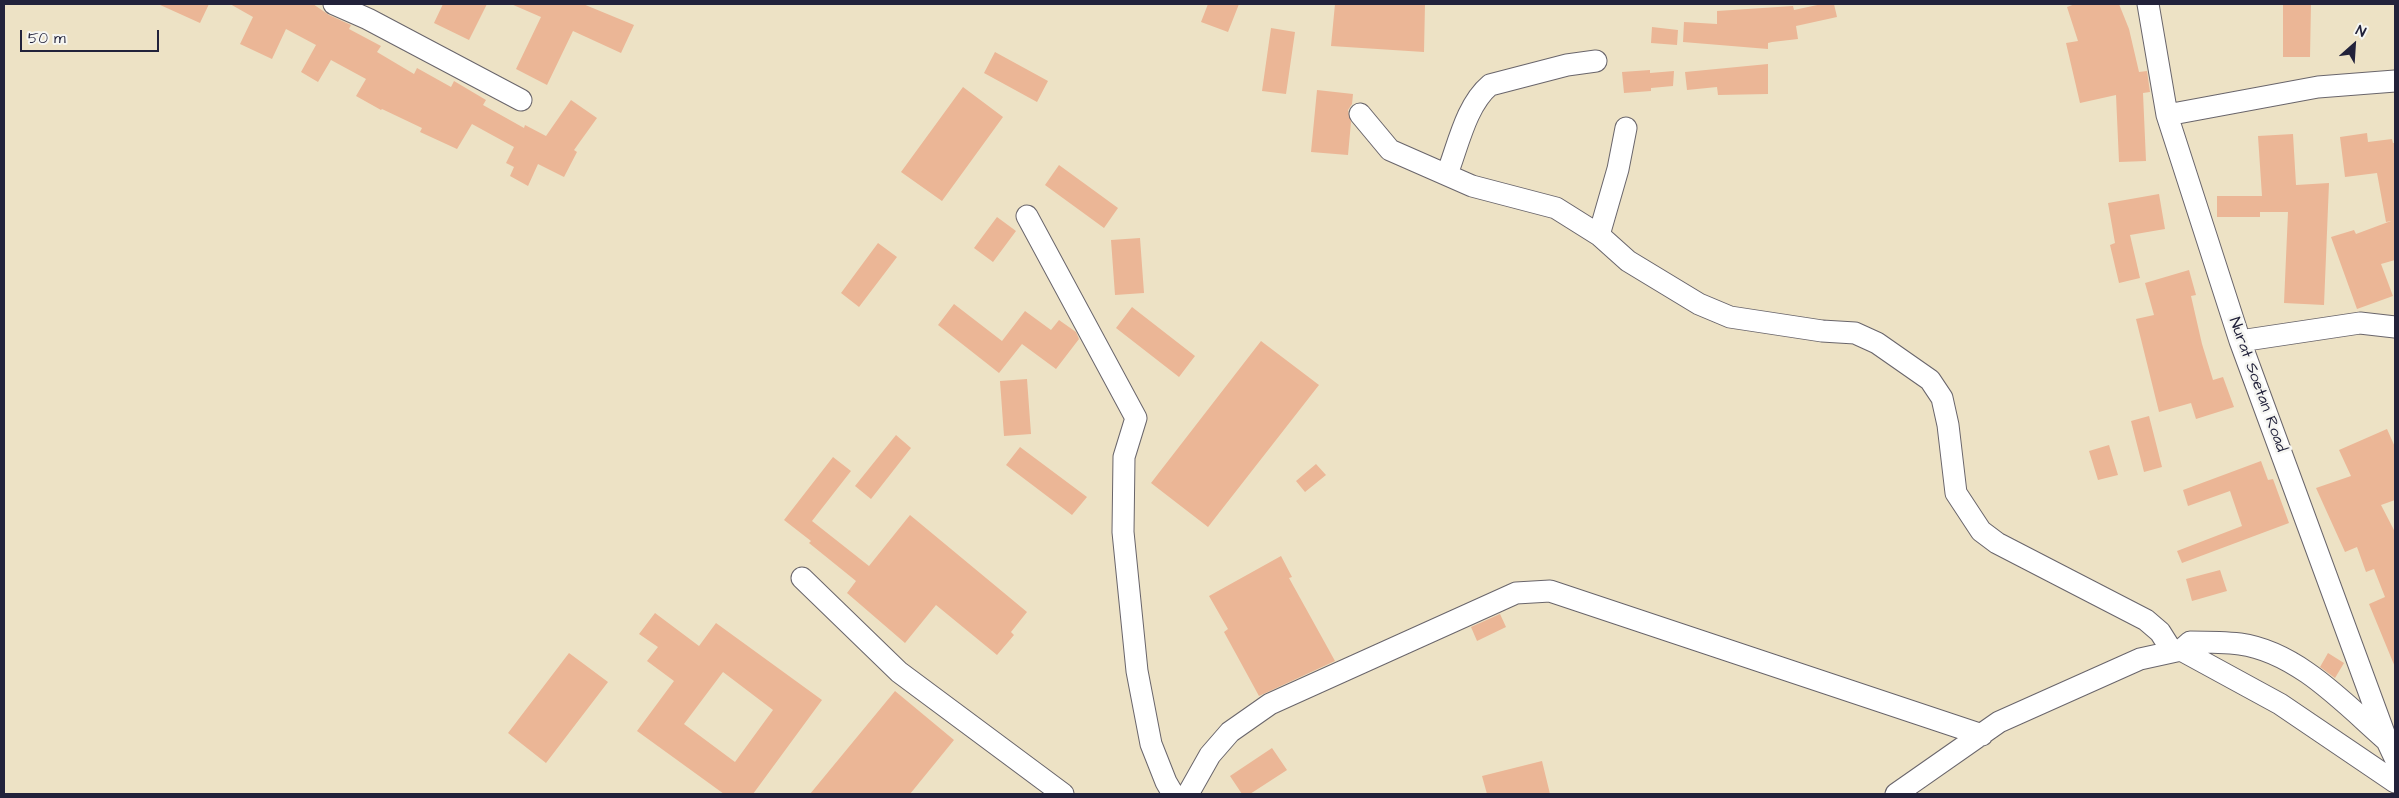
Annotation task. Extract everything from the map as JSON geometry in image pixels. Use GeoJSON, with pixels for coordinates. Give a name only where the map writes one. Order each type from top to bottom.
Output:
{"type":"FeatureCollection","features":[{"type":"Feature","properties":{"kind":"street"},"geometry":{"type":"LineString","coordinates":[[334,4],[368,19],[521,100]]}},
{"type":"Feature","properties":{"kind":"street","name":"Nurat Soetan Road"},"geometry":{"type":"LineString","coordinates":[[2148,4],[2167,115],[2240,341],[2391,749]]}},
{"type":"Feature","properties":{"kind":"street"},"geometry":{"type":"LineString","coordinates":[[1447,174],[1472,109],[1482,92],[1490,84],[1567,65],[1596,61]]}},
{"type":"Feature","properties":{"kind":"street"},"geometry":{"type":"LineString","coordinates":[[2167,115],[2318,87],[2395,81]]}},
{"type":"Feature","properties":{"kind":"street"},"geometry":{"type":"LineString","coordinates":[[1360,114],[1390,150],[1491,192],[1556,208],[1599,236],[1628,261],[1699,304],[1730,317],[1822,331],[1855,333],[1877,343],[1930,380],[1942,398],[1946,410],[1956,493],[1981,531],[1997,543],[2146,620],[2177,650],[2280,704],[2395,782]]}},
{"type":"Feature","properties":{"kind":"street"},"geometry":{"type":"LineString","coordinates":[[1599,236],[1618,169],[1626,128]]}},
{"type":"Feature","properties":{"kind":"street"},"geometry":{"type":"LineString","coordinates":[[1027,216],[1136,418],[1124,457],[1123,532],[1137,671],[1151,744],[1166,782],[1173,794]]}},
{"type":"Feature","properties":{"kind":"street"},"geometry":{"type":"LineString","coordinates":[[2240,341],[2360,323],[2395,327]]}},
{"type":"Feature","properties":{"kind":"street"},"geometry":{"type":"LineString","coordinates":[[802,578],[899,672],[1063,794]]}},
{"type":"Feature","properties":{"kind":"street"},"geometry":{"type":"LineString","coordinates":[[1188,794],[1210,755],[1230,732],[1270,704],[1516,593],[1550,591],[1982,734]]}},
{"type":"Feature","properties":{"kind":"street"},"geometry":{"type":"LineString","coordinates":[[1896,794],[1999,722],[2140,659],[2177,650],[2190,642],[2233,644],[2277,656],[2322,683],[2391,749]]}},
{"type":"Feature","properties":{"kind":"building"},"geometry":{"type":"Polygon","coordinates":[[[158,4],[209,4],[200,23],[158,4]]]}},
{"type":"Feature","properties":{"kind":"building"},"geometry":{"type":"Polygon","coordinates":[[[230,4],[313,4],[329,15],[351,25],[349,29],[381,46],[377,52],[414,74],[417,68],[451,87],[454,81],[486,100],[483,105],[524,128],[525,125],[546,136],[571,100],[597,118],[574,150],[577,152],[564,177],[538,164],[528,186],[510,176],[514,167],[506,163],[514,147],[472,124],[457,149],[420,132],[422,128],[381,110],[356,96],[366,79],[331,60],[318,82],[301,72],[316,45],[286,29],[272,59],[240,44],[253,17],[230,4]]]}},
{"type":"Feature","properties":{"kind":"building"},"geometry":{"type":"Polygon","coordinates":[[[443,4],[487,4],[469,40],[434,23],[443,4]]]}},
{"type":"Feature","properties":{"kind":"building"},"geometry":{"type":"Polygon","coordinates":[[[511,4],[583,4],[634,25],[621,53],[573,31],[547,85],[516,69],[541,17],[511,4]]]}},
{"type":"Feature","properties":{"kind":"building"},"geometry":{"type":"Polygon","coordinates":[[[1208,4],[1239,4],[1228,32],[1201,22],[1208,4]]]}},
{"type":"Feature","properties":{"kind":"building"},"geometry":{"type":"Polygon","coordinates":[[[1335,4],[1425,4],[1424,52],[1331,46],[1335,4]]]}},
{"type":"Feature","properties":{"kind":"building"},"geometry":{"type":"Polygon","coordinates":[[[1822,4],[1834,4],[1837,17],[1796,26],[1798,39],[1768,43],[1768,49],[1683,42],[1684,22],[1717,24],[1717,11],[1793,6],[1794,10],[1822,4]]]}},
{"type":"Feature","properties":{"kind":"building"},"geometry":{"type":"Polygon","coordinates":[[[2075,4],[2119,4],[2129,29],[2139,72],[2147,71],[2150,92],[2143,93],[2146,161],[2119,162],[2116,95],[2080,103],[2066,43],[2078,41],[2067,7],[2075,4]]]}},
{"type":"Feature","properties":{"kind":"building"},"geometry":{"type":"Polygon","coordinates":[[[2283,4],[2311,4],[2310,57],[2283,57],[2283,4]]]}},
{"type":"Feature","properties":{"kind":"building"},"geometry":{"type":"Polygon","coordinates":[[[1652,27],[1678,30],[1677,45],[1651,43],[1652,27]]]}},
{"type":"Feature","properties":{"kind":"building"},"geometry":{"type":"Polygon","coordinates":[[[1271,28],[1295,32],[1286,94],[1262,91],[1271,28]]]}},
{"type":"Feature","properties":{"kind":"building"},"geometry":{"type":"Polygon","coordinates":[[[995,52],[1048,81],[1037,102],[984,73],[995,52]]]}},
{"type":"Feature","properties":{"kind":"building"},"geometry":{"type":"Polygon","coordinates":[[[1768,64],[1768,94],[1718,95],[1717,87],[1687,90],[1685,72],[1768,64]]]}},
{"type":"Feature","properties":{"kind":"building"},"geometry":{"type":"Polygon","coordinates":[[[1650,70],[1650,73],[1674,71],[1673,86],[1651,88],[1651,91],[1624,93],[1622,72],[1650,70]]]}},
{"type":"Feature","properties":{"kind":"building"},"geometry":{"type":"Polygon","coordinates":[[[963,87],[1003,117],[942,201],[901,172],[963,87]]]}},
{"type":"Feature","properties":{"kind":"building"},"geometry":{"type":"Polygon","coordinates":[[[1317,90],[1353,94],[1352,104],[1348,110],[1351,122],[1348,155],[1311,152],[1317,90]]]}},
{"type":"Feature","properties":{"kind":"building"},"geometry":{"type":"Polygon","coordinates":[[[2367,133],[2368,142],[2392,139],[2393,143],[2395,143],[2395,260],[2381,264],[2393,296],[2357,309],[2331,237],[2354,230],[2356,234],[2391,221],[2386,222],[2377,173],[2345,177],[2340,137],[2367,133]]]}},
{"type":"Feature","properties":{"kind":"building"},"geometry":{"type":"Polygon","coordinates":[[[2293,134],[2296,185],[2329,183],[2324,305],[2284,303],[2288,212],[2260,212],[2260,217],[2217,217],[2217,196],[2262,196],[2258,136],[2293,134]]]}},
{"type":"Feature","properties":{"kind":"building"},"geometry":{"type":"Polygon","coordinates":[[[1059,165],[1118,208],[1104,228],[1045,185],[1059,165]]]}},
{"type":"Feature","properties":{"kind":"building"},"geometry":{"type":"Polygon","coordinates":[[[2159,194],[2165,229],[2130,235],[2140,278],[2119,283],[2110,245],[2115,243],[2108,203],[2159,194]]]}},
{"type":"Feature","properties":{"kind":"building"},"geometry":{"type":"Polygon","coordinates":[[[997,217],[1016,231],[993,262],[974,248],[997,217]]]}},
{"type":"Feature","properties":{"kind":"building"},"geometry":{"type":"Polygon","coordinates":[[[1140,238],[1144,293],[1115,295],[1111,240],[1140,238]]]}},
{"type":"Feature","properties":{"kind":"building"},"geometry":{"type":"Polygon","coordinates":[[[878,243],[897,257],[859,307],[841,293],[878,243]]]}},
{"type":"Feature","properties":{"kind":"building"},"geometry":{"type":"Polygon","coordinates":[[[2189,270],[2196,295],[2191,296],[2202,344],[2213,380],[2223,377],[2234,407],[2196,419],[2191,403],[2159,412],[2136,319],[2154,315],[2145,283],[2189,270]]]}},
{"type":"Feature","properties":{"kind":"building"},"geometry":{"type":"Polygon","coordinates":[[[954,304],[1002,341],[1025,311],[1051,330],[1059,320],[1076,332],[1079,339],[1056,369],[1022,344],[999,373],[938,325],[954,304]]]}},
{"type":"Feature","properties":{"kind":"building"},"geometry":{"type":"Polygon","coordinates":[[[1132,307],[1195,356],[1179,377],[1116,328],[1132,307]]]}},
{"type":"Feature","properties":{"kind":"building"},"geometry":{"type":"Polygon","coordinates":[[[1261,341],[1319,385],[1208,527],[1151,483],[1261,341]]]}},
{"type":"Feature","properties":{"kind":"building"},"geometry":{"type":"Polygon","coordinates":[[[1027,379],[1031,434],[1004,436],[1000,381],[1027,379]]]}},
{"type":"Feature","properties":{"kind":"building"},"geometry":{"type":"Polygon","coordinates":[[[2149,416],[2162,467],[2144,472],[2131,421],[2149,416]]]}},
{"type":"Feature","properties":{"kind":"building"},"geometry":{"type":"Polygon","coordinates":[[[2387,429],[2395,447],[2395,500],[2381,505],[2395,532],[2395,667],[2369,604],[2385,597],[2374,569],[2366,572],[2357,547],[2345,552],[2316,488],[2351,476],[2339,450],[2387,429]]]}},
{"type":"Feature","properties":{"kind":"building"},"geometry":{"type":"Polygon","coordinates":[[[896,435],[911,448],[871,499],[855,486],[896,435]]]}},
{"type":"Feature","properties":{"kind":"building"},"geometry":{"type":"Polygon","coordinates":[[[2109,445],[2118,475],[2098,480],[2089,451],[2109,445]]]}},
{"type":"Feature","properties":{"kind":"building"},"geometry":{"type":"Polygon","coordinates":[[[1020,447],[1087,497],[1072,515],[1006,465],[1020,447]]]}},
{"type":"Feature","properties":{"kind":"building"},"geometry":{"type":"Polygon","coordinates":[[[833,457],[851,471],[812,521],[869,566],[910,515],[1027,612],[1011,632],[1014,635],[997,655],[936,605],[905,643],[847,593],[856,581],[784,520],[833,457]]]}},
{"type":"Feature","properties":{"kind":"building"},"geometry":{"type":"Polygon","coordinates":[[[2261,461],[2268,480],[2273,479],[2289,523],[2182,563],[2177,551],[2242,526],[2230,491],[2188,506],[2183,490],[2261,461]]]}},
{"type":"Feature","properties":{"kind":"building"},"geometry":{"type":"Polygon","coordinates":[[[1316,464],[1326,475],[1305,492],[1296,481],[1316,464]]]}},
{"type":"Feature","properties":{"kind":"building"},"geometry":{"type":"Polygon","coordinates":[[[1281,556],[1292,577],[1289,578],[1335,661],[1259,696],[1224,632],[1228,629],[1209,596],[1281,556]]]}},
{"type":"Feature","properties":{"kind":"building"},"geometry":{"type":"Polygon","coordinates":[[[2220,570],[2227,591],[2192,601],[2186,579],[2220,570]]]}},
{"type":"Feature","properties":{"kind":"building"},"geometry":{"type":"Polygon","coordinates":[[[655,613],[699,646],[716,623],[822,700],[753,794],[724,794],[637,731],[674,681],[647,661],[658,647],[639,634],[655,613]],[[723,672],[684,724],[735,762],[773,710],[723,672]]]}},
{"type":"Feature","properties":{"kind":"building"},"geometry":{"type":"Polygon","coordinates":[[[1500,614],[1506,627],[1477,641],[1471,627],[1500,614]]]}},
{"type":"Feature","properties":{"kind":"building"},"geometry":{"type":"Polygon","coordinates":[[[569,653],[608,682],[546,763],[508,733],[569,653]]]}},
{"type":"Feature","properties":{"kind":"building"},"geometry":{"type":"Polygon","coordinates":[[[2328,653],[2344,663],[2335,678],[2320,667],[2328,653]]]}},
{"type":"Feature","properties":{"kind":"building"},"geometry":{"type":"Polygon","coordinates":[[[895,691],[954,740],[910,794],[810,794],[895,691]]]}},
{"type":"Feature","properties":{"kind":"building"},"geometry":{"type":"Polygon","coordinates":[[[1272,748],[1287,770],[1250,794],[1242,794],[1230,776],[1272,748]]]}},
{"type":"Feature","properties":{"kind":"building"},"geometry":{"type":"Polygon","coordinates":[[[1542,761],[1550,794],[1487,794],[1482,776],[1542,761]]]}}]}
